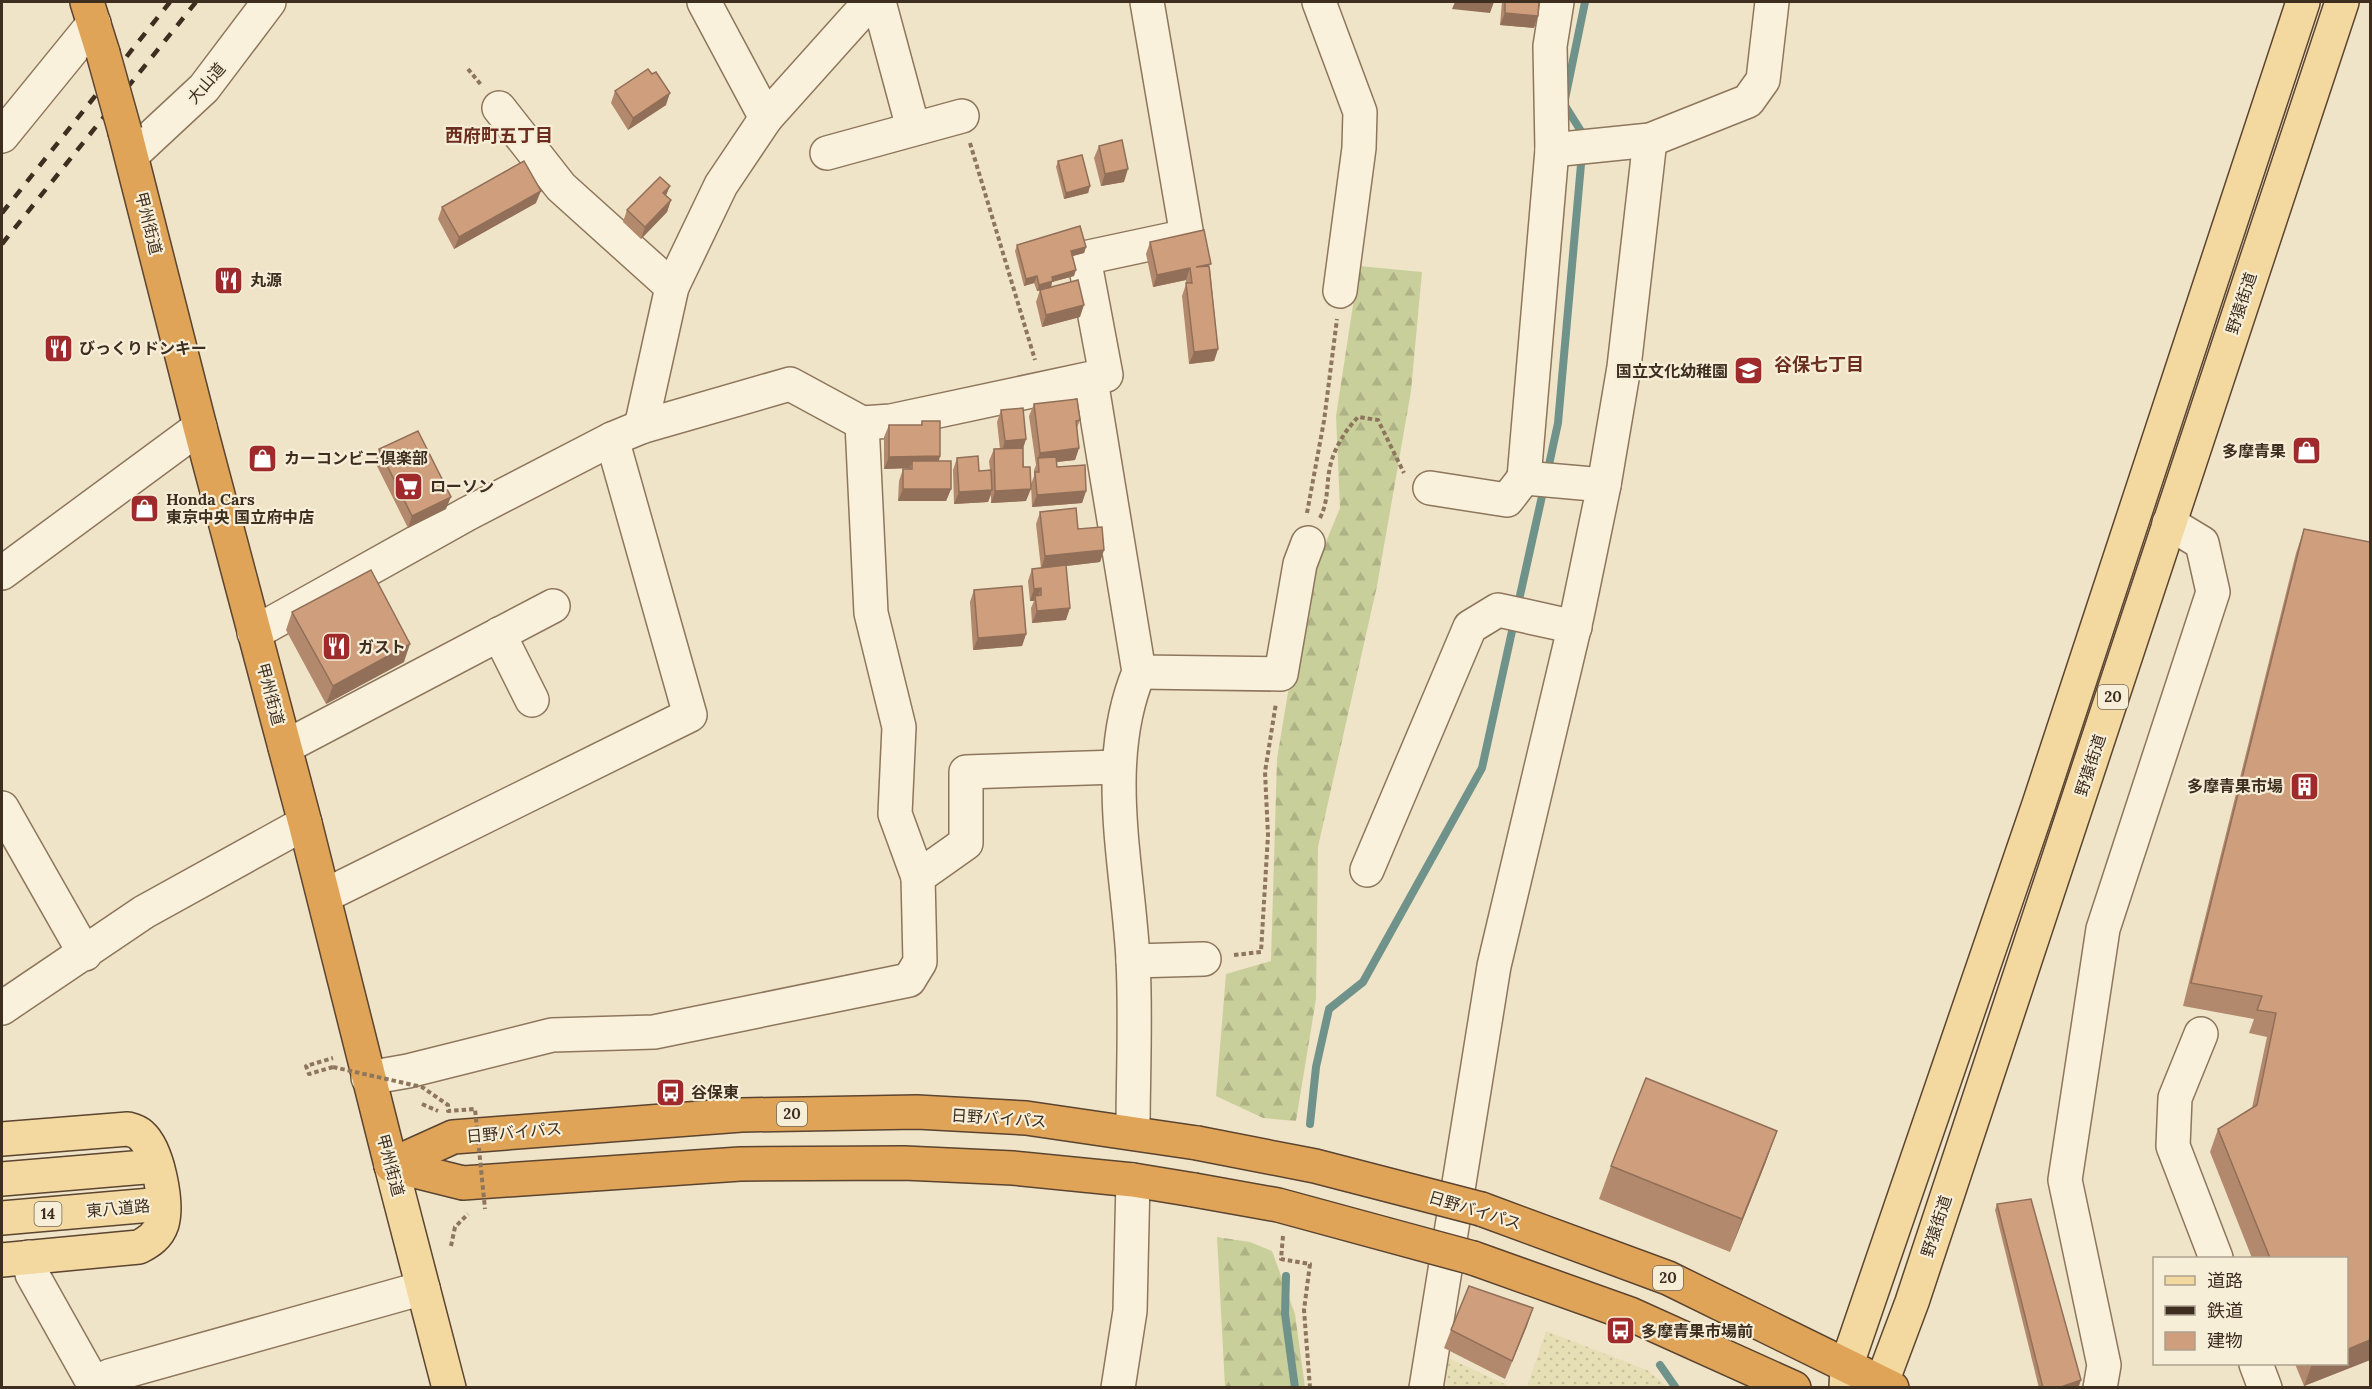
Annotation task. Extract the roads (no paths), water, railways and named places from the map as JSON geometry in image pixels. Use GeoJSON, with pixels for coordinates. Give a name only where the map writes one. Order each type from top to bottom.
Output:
{"type":"FeatureCollection","features":[{"type":"Feature","properties":{"kind":"highway","name":"甲州街道"},"geometry":{"type":"LineString","coordinates":[[95,26],[129,144],[391,1165]]}},
{"type":"Feature","properties":{"kind":"highway","name":"日野バイパス"},"geometry":{"type":"LineString","coordinates":[[391,1165],[453,1137],[741,1115],[928,1113],[1026,1118],[1133,1132],[1315,1166],[1481,1209],[1668,1278],[1846,1376],[1883,1386]]}},
{"type":"Feature","properties":{"kind":"highway"},"geometry":{"type":"LineString","coordinates":[[391,1165],[463,1183],[740,1164],[904,1162],[1013,1168],[1132,1180],[1296,1210],[1473,1258],[1630,1314],[1794,1388]]}},
{"type":"Feature","properties":{"kind":"main road","name":"20"},"geometry":{"type":"LineString","coordinates":[[1846,1376],[2035,815],[2303,2]]}},
{"type":"Feature","properties":{"kind":"main road","name":"野猿街道"},"geometry":{"type":"LineString","coordinates":[[1883,1386],[2342,2]]}},
{"type":"Feature","properties":{"kind":"main road"},"geometry":{"type":"LineString","coordinates":[[2,1139],[128,1129],[141,1134],[150,1148],[156,1166],[163,1204],[162,1224],[154,1239],[140,1248],[15,1258]]}},
{"type":"Feature","properties":{"kind":"main road","name":"甲州街道"},"geometry":{"type":"LineString","coordinates":[[391,1165],[449,1388]]}},
{"type":"Feature","properties":{"kind":"main road"},"geometry":{"type":"LineString","coordinates":[[2,1179],[156,1166]]}},
{"type":"Feature","properties":{"kind":"main road","name":"東八道路"},"geometry":{"type":"LineString","coordinates":[[2,1218],[163,1204]]}},
{"type":"Feature","properties":{"kind":"street","name":"大山道"},"geometry":{"type":"LineString","coordinates":[[129,144],[204,88],[269,2]]}},
{"type":"Feature","properties":{"kind":"street"},"geometry":{"type":"LineString","coordinates":[[704,2],[766,118]]}},
{"type":"Feature","properties":{"kind":"street"},"geometry":{"type":"LineString","coordinates":[[324,897],[690,716],[626,433],[672,287],[721,185],[766,118],[870,2]]}},
{"type":"Feature","properties":{"kind":"street"},"geometry":{"type":"LineString","coordinates":[[879,2],[913,128]]}},
{"type":"Feature","properties":{"kind":"street"},"geometry":{"type":"LineString","coordinates":[[254,633],[467,514],[626,433],[790,384],[862,423],[891,421],[1106,375],[1084,258],[1187,236],[1147,2]]}},
{"type":"Feature","properties":{"kind":"street"},"geometry":{"type":"LineString","coordinates":[[1319,2],[1360,112],[1359,148],[1340,291]]}},
{"type":"Feature","properties":{"kind":"street"},"geometry":{"type":"LineString","coordinates":[[1540,480],[1572,148],[1550,46],[1557,2]]}},
{"type":"Feature","properties":{"kind":"street"},"geometry":{"type":"LineString","coordinates":[[1572,148],[1650,140],[1748,101],[1763,80],[1772,2]]}},
{"type":"Feature","properties":{"kind":"street"},"geometry":{"type":"LineString","coordinates":[[2,136],[95,26]]}},
{"type":"Feature","properties":{"kind":"street"},"geometry":{"type":"LineString","coordinates":[[499,108],[561,187],[672,287]]}},
{"type":"Feature","properties":{"kind":"street"},"geometry":{"type":"LineString","coordinates":[[827,153],[962,116]]}},
{"type":"Feature","properties":{"kind":"street"},"geometry":{"type":"LineString","coordinates":[[1426,1388],[1494,966],[1575,627],[1604,485],[1624,367],[1650,140]]}},
{"type":"Feature","properties":{"kind":"street"},"geometry":{"type":"LineString","coordinates":[[1091,380],[1140,672],[1128,699],[1118,767],[1133,961],[1133,1132]]}},
{"type":"Feature","properties":{"kind":"street"},"geometry":{"type":"LineString","coordinates":[[368,1078],[408,1071],[552,1035],[654,1032],[909,980],[920,962],[918,877],[895,814],[899,727],[871,613],[862,423]]}},
{"type":"Feature","properties":{"kind":"street"},"geometry":{"type":"LineString","coordinates":[[2,573],[200,427]]}},
{"type":"Feature","properties":{"kind":"street"},"geometry":{"type":"LineString","coordinates":[[1430,488],[1507,500],[1540,480],[1604,485]]}},
{"type":"Feature","properties":{"kind":"street"},"geometry":{"type":"LineString","coordinates":[[2100,1388],[2104,1365],[2065,1180],[2103,929],[2212,592],[2202,543],[2169,523]]}},
{"type":"Feature","properties":{"kind":"street"},"geometry":{"type":"LineString","coordinates":[[1140,672],[1281,674],[1300,564],[1308,543]]}},
{"type":"Feature","properties":{"kind":"street"},"geometry":{"type":"LineString","coordinates":[[285,747],[553,606]]}},
{"type":"Feature","properties":{"kind":"street"},"geometry":{"type":"LineString","coordinates":[[1368,870],[1470,627],[1498,610],[1575,627]]}},
{"type":"Feature","properties":{"kind":"street"},"geometry":{"type":"LineString","coordinates":[[499,634],[532,700]]}},
{"type":"Feature","properties":{"kind":"street"},"geometry":{"type":"LineString","coordinates":[[918,877],[966,843],[966,772],[1118,767]]}},
{"type":"Feature","properties":{"kind":"street"},"geometry":{"type":"LineString","coordinates":[[2,808],[85,954]]}},
{"type":"Feature","properties":{"kind":"street"},"geometry":{"type":"LineString","coordinates":[[2,1008],[144,912],[305,823]]}},
{"type":"Feature","properties":{"kind":"street"},"geometry":{"type":"LineString","coordinates":[[1133,961],[1204,959]]}},
{"type":"Feature","properties":{"kind":"street"},"geometry":{"type":"LineString","coordinates":[[2201,1034],[2175,1098],[2173,1146],[2216,1257]]}},
{"type":"Feature","properties":{"kind":"street"},"geometry":{"type":"LineString","coordinates":[[1118,1388],[1130,1311],[1132,1180]]}},
{"type":"Feature","properties":{"kind":"street"},"geometry":{"type":"LineString","coordinates":[[15,1258],[32,1274],[96,1388],[109,1376],[423,1288]]}},
{"type":"Feature","properties":{"kind":"street"},"geometry":{"type":"LineString","coordinates":[[2256,1365],[2265,1388]]}},
{"type":"Feature","properties":{"kind":"waterway"},"geometry":{"type":"LineString","coordinates":[[1583,141],[1584,136],[1564,104],[1585,2]]}},
{"type":"Feature","properties":{"kind":"waterway"},"geometry":{"type":"LineString","coordinates":[[1547,474],[1558,423],[1582,153]]}},
{"type":"Feature","properties":{"kind":"waterway"},"geometry":{"type":"LineString","coordinates":[[1517,609],[1544,487]]}},
{"type":"Feature","properties":{"kind":"waterway"},"geometry":{"type":"LineString","coordinates":[[1310,1124],[1316,1067],[1329,1009],[1363,982],[1482,768],[1514,622]]}},
{"type":"Feature","properties":{"kind":"waterway"},"geometry":{"type":"LineString","coordinates":[[1286,1276],[1285,1314],[1295,1388]]}},
{"type":"Feature","properties":{"kind":"waterway"},"geometry":{"type":"LineString","coordinates":[[1660,1365],[1676,1388]]}},
{"type":"Feature","properties":{"kind":"railway"},"geometry":{"type":"LineString","coordinates":[[2,213],[170,2]]}},
{"type":"Feature","properties":{"kind":"railway"},"geometry":{"type":"LineString","coordinates":[[2,244],[196,2]]}},
{"type":"Feature","properties":{"kind":"place","name":"丸源"},"geometry":{"type":"Point","coordinates":[229,280]}},
{"type":"Feature","properties":{"kind":"place","name":"びっくりドンキー"},"geometry":{"type":"Point","coordinates":[58,348]}},
{"type":"Feature","properties":{"kind":"place","name":"国立文化幼稚園"},"geometry":{"type":"Point","coordinates":[1749,371]}},
{"type":"Feature","properties":{"kind":"place","name":"多摩青果"},"geometry":{"type":"Point","coordinates":[2307,451]}},
{"type":"Feature","properties":{"kind":"place","name":"カーコンビニ倶楽部"},"geometry":{"type":"Point","coordinates":[263,458]}},
{"type":"Feature","properties":{"kind":"place","name":"ローソン"},"geometry":{"type":"Point","coordinates":[409,486]}},
{"type":"Feature","properties":{"kind":"place","name":"Honda Cars 東京中央 国立府中店"},"geometry":{"type":"Point","coordinates":[145,508]}},
{"type":"Feature","properties":{"kind":"place","name":"ガスト"},"geometry":{"type":"Point","coordinates":[337,647]}},
{"type":"Feature","properties":{"kind":"place","name":"多摩青果市場"},"geometry":{"type":"Point","coordinates":[2304,786]}},
{"type":"Feature","properties":{"kind":"place","name":"谷保東"},"geometry":{"type":"Point","coordinates":[670,1092]}},
{"type":"Feature","properties":{"kind":"place","name":"多摩青果市場前"},"geometry":{"type":"Point","coordinates":[1620,1331]}},
{"type":"Feature","properties":{"kind":"district","name":"西府町五丁目"},"geometry":{"type":"Point","coordinates":[499,136]}},
{"type":"Feature","properties":{"kind":"district","name":"谷保七丁目"},"geometry":{"type":"Point","coordinates":[1819,365]}}]}
